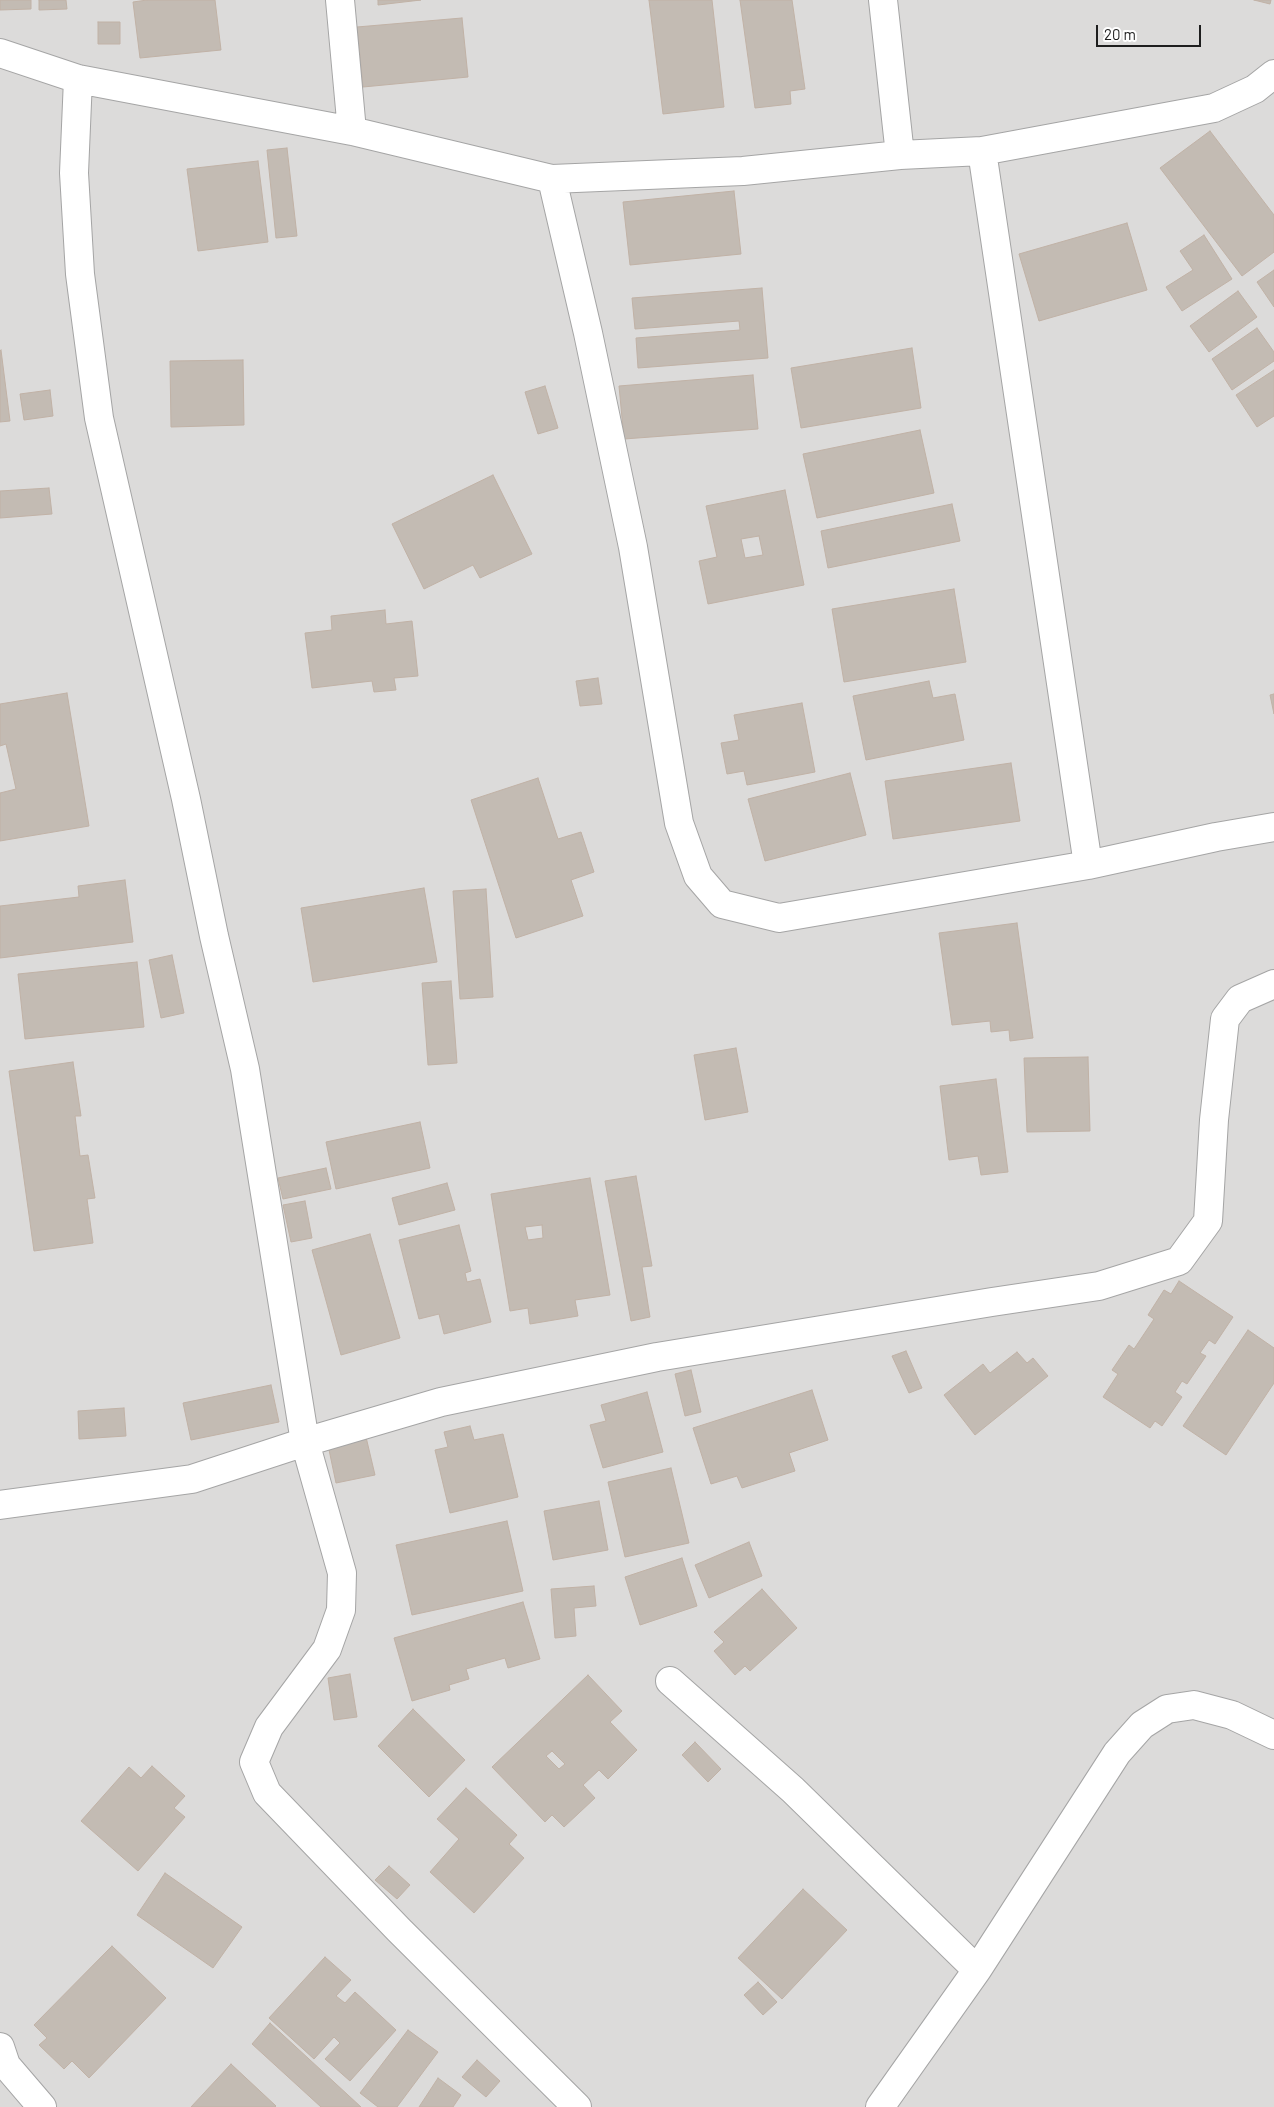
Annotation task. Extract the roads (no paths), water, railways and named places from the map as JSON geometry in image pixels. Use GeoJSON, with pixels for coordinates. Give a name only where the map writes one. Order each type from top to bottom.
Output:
{"type":"FeatureCollection","features":[{"type":"Feature","properties":{"kind":"street"},"geometry":{"type":"LineString","coordinates":[[340,0],[352,131]]}},
{"type":"Feature","properties":{"kind":"street"},"geometry":{"type":"LineString","coordinates":[[883,0],[900,155]]}},
{"type":"Feature","properties":{"kind":"street"},"geometry":{"type":"LineString","coordinates":[[0,53],[78,79],[352,131],[552,179],[743,171],[900,155],[982,151],[1214,108],[1255,89],[1274,74]]}},
{"type":"Feature","properties":{"kind":"street"},"geometry":{"type":"LineString","coordinates":[[78,79],[74,172],[80,274],[99,418],[186,799],[214,936],[245,1069],[305,1442],[342,1573],[340,1610],[327,1649],[270,1726],[254,1762],[267,1793],[399,1930],[577,2107]]}},
{"type":"Feature","properties":{"kind":"street"},"geometry":{"type":"LineString","coordinates":[[982,151],[1088,865]]}},
{"type":"Feature","properties":{"kind":"street"},"geometry":{"type":"LineString","coordinates":[[552,179],[588,333],[633,547],[679,823],[698,876],[722,904],[779,918],[1088,865],[1216,837],[1274,827]]}},
{"type":"Feature","properties":{"kind":"street"},"geometry":{"type":"LineString","coordinates":[[0,1505],[192,1479],[305,1442],[441,1402],[638,1360],[1099,1286],[1179,1261],[1208,1221],[1214,1120],[1225,1020],[1240,999],[1274,984]]}},
{"type":"Feature","properties":{"kind":"street"},"geometry":{"type":"LineString","coordinates":[[670,1681],[793,1790],[977,1970]]}},
{"type":"Feature","properties":{"kind":"street"},"geometry":{"type":"LineString","coordinates":[[880,2107],[977,1970],[1117,1754],[1142,1725],[1167,1709],[1194,1705],[1232,1715],[1274,1735]]}},
{"type":"Feature","properties":{"kind":"street"},"geometry":{"type":"LineString","coordinates":[[0,2047],[6,2065],[42,2107]]}}]}
